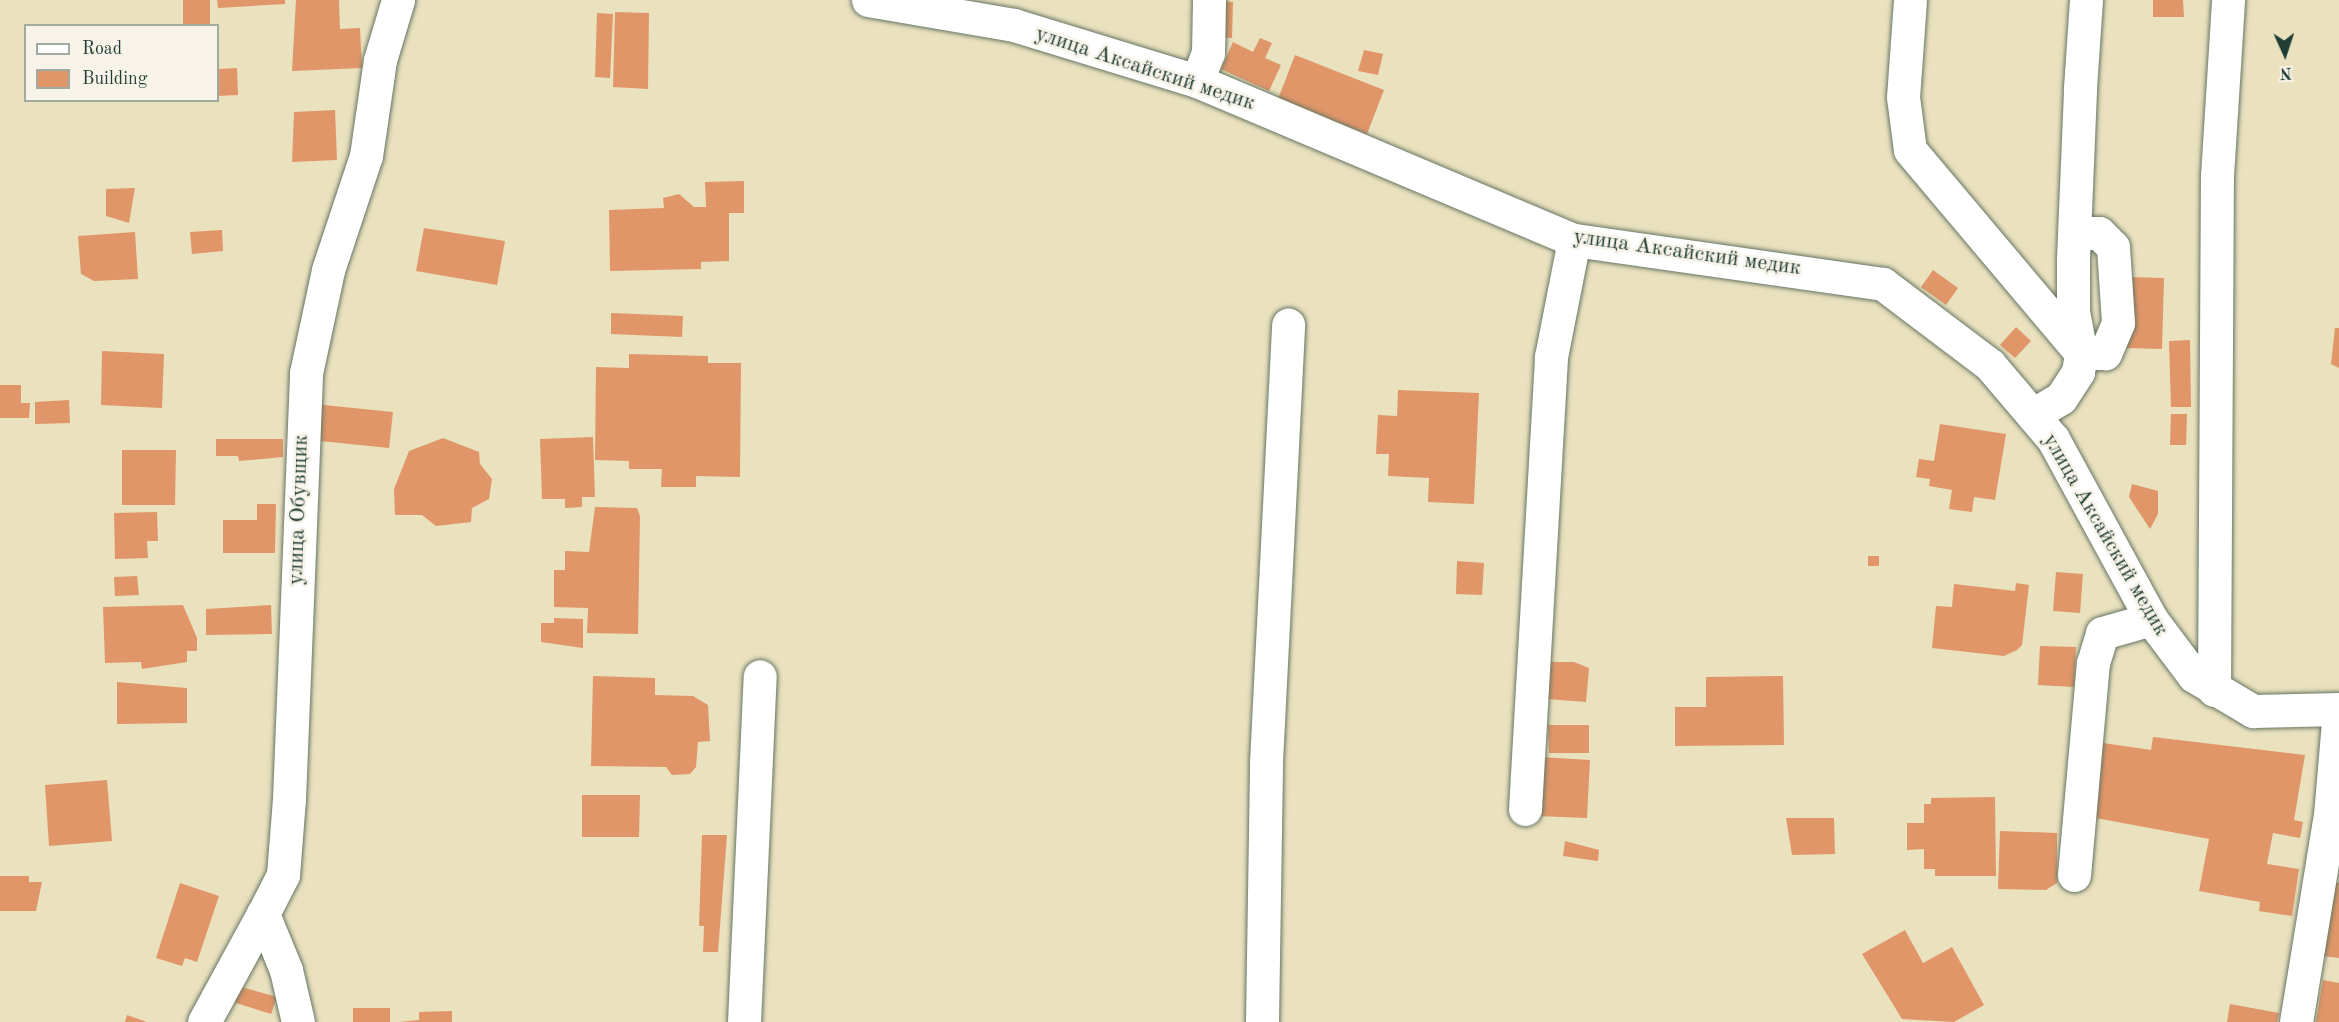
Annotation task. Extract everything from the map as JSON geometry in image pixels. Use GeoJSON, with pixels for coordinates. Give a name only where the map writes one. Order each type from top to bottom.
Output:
{"type":"FeatureCollection","features":[{"type":"Feature","properties":{"kind":"street","name":"улица Обувщик"},"geometry":{"type":"LineString","coordinates":[[204,1022],[283,874],[289,800],[310,341],[366,156],[380,60],[398,0]]}},
{"type":"Feature","properties":{"kind":"street","name":"улица Аксайский медик"},"geometry":{"type":"LineString","coordinates":[[868,0],[1014,25],[1197,81],[1574,240],[1883,284],[1983,359],[2053,439],[2151,619],[2194,676],[2214,690],[2253,711],[2339,710]]}},
{"type":"Feature","properties":{"kind":"street"},"geometry":{"type":"LineString","coordinates":[[1197,81],[1208,53],[1209,0]]}},
{"type":"Feature","properties":{"kind":"street"},"geometry":{"type":"LineString","coordinates":[[1910,0],[1903,97],[1910,150],[2081,353],[2105,354],[2118,314],[2113,247],[2099,233],[2075,233]]}},
{"type":"Feature","properties":{"kind":"street"},"geometry":{"type":"LineString","coordinates":[[2033,415],[2061,398],[2078,372],[2081,353],[2073,312],[2086,0]]}},
{"type":"Feature","properties":{"kind":"street"},"geometry":{"type":"LineString","coordinates":[[2214,690],[2216,222],[2228,0]]}},
{"type":"Feature","properties":{"kind":"street"},"geometry":{"type":"LineString","coordinates":[[1525,809],[1551,357],[1574,240]]}},
{"type":"Feature","properties":{"kind":"street"},"geometry":{"type":"LineString","coordinates":[[1262,1022],[1266,762],[1288,325]]}},
{"type":"Feature","properties":{"kind":"street"},"geometry":{"type":"LineString","coordinates":[[2074,875],[2093,663],[2102,633],[2151,619]]}},
{"type":"Feature","properties":{"kind":"street"},"geometry":{"type":"LineString","coordinates":[[744,1022],[760,676]]}},
{"type":"Feature","properties":{"kind":"street"},"geometry":{"type":"LineString","coordinates":[[2296,1022],[2330,815],[2339,710]]}},
{"type":"Feature","properties":{"kind":"street"},"geometry":{"type":"LineString","coordinates":[[263,914],[286,970],[298,1022]]}},
{"type":"Feature","properties":{"kind":"building"},"geometry":{"type":"Polygon","coordinates":[[[183,0],[210,0],[210,24],[183,24],[183,0]]]}},
{"type":"Feature","properties":{"kind":"building"},"geometry":{"type":"Polygon","coordinates":[[[217,0],[285,0],[285,4],[218,8],[217,0]]]}},
{"type":"Feature","properties":{"kind":"building"},"geometry":{"type":"Polygon","coordinates":[[[296,0],[339,0],[340,29],[360,28],[362,68],[292,71],[296,0]]]}},
{"type":"Feature","properties":{"kind":"building"},"geometry":{"type":"Polygon","coordinates":[[[2153,0],[2183,0],[2184,17],[2153,17],[2153,0]]]}},
{"type":"Feature","properties":{"kind":"building"},"geometry":{"type":"Polygon","coordinates":[[[1217,1],[1233,2],[1232,38],[1217,37],[1217,1]]]}},
{"type":"Feature","properties":{"kind":"building"},"geometry":{"type":"Polygon","coordinates":[[[615,12],[649,13],[648,89],[613,87],[615,12]]]}},
{"type":"Feature","properties":{"kind":"building"},"geometry":{"type":"Polygon","coordinates":[[[597,13],[613,14],[610,78],[595,77],[597,13]]]}},
{"type":"Feature","properties":{"kind":"building"},"geometry":{"type":"Polygon","coordinates":[[[1260,38],[1272,43],[1265,58],[1281,65],[1269,91],[1221,69],[1233,42],[1253,52],[1260,38]]]}},
{"type":"Feature","properties":{"kind":"building"},"geometry":{"type":"Polygon","coordinates":[[[1364,50],[1383,54],[1378,75],[1358,71],[1364,50]]]}},
{"type":"Feature","properties":{"kind":"building"},"geometry":{"type":"Polygon","coordinates":[[[1295,55],[1384,90],[1367,134],[1278,99],[1295,55]]]}},
{"type":"Feature","properties":{"kind":"building"},"geometry":{"type":"Polygon","coordinates":[[[237,68],[238,95],[219,96],[219,69],[237,68]]]}},
{"type":"Feature","properties":{"kind":"building"},"geometry":{"type":"Polygon","coordinates":[[[335,110],[337,160],[292,162],[294,112],[335,110]]]}},
{"type":"Feature","properties":{"kind":"building"},"geometry":{"type":"Polygon","coordinates":[[[744,181],[744,213],[729,213],[729,261],[701,262],[701,269],[610,271],[609,210],[664,208],[663,198],[679,194],[694,207],[706,207],[705,182],[744,181]]]}},
{"type":"Feature","properties":{"kind":"building"},"geometry":{"type":"Polygon","coordinates":[[[135,188],[129,223],[106,216],[106,189],[135,188]]]}},
{"type":"Feature","properties":{"kind":"building"},"geometry":{"type":"Polygon","coordinates":[[[424,228],[505,241],[497,285],[416,271],[424,228]]]}},
{"type":"Feature","properties":{"kind":"building"},"geometry":{"type":"Polygon","coordinates":[[[222,230],[223,251],[192,254],[190,232],[222,230]]]}},
{"type":"Feature","properties":{"kind":"building"},"geometry":{"type":"Polygon","coordinates":[[[135,232],[138,279],[94,281],[81,274],[78,236],[135,232]]]}},
{"type":"Feature","properties":{"kind":"building"},"geometry":{"type":"Polygon","coordinates":[[[1933,270],[1958,288],[1946,305],[1921,287],[1933,270]]]}},
{"type":"Feature","properties":{"kind":"building"},"geometry":{"type":"Polygon","coordinates":[[[2128,277],[2164,278],[2162,349],[2126,348],[2128,277]]]}},
{"type":"Feature","properties":{"kind":"building"},"geometry":{"type":"Polygon","coordinates":[[[611,313],[683,316],[682,337],[611,334],[611,313]]]}},
{"type":"Feature","properties":{"kind":"building"},"geometry":{"type":"Polygon","coordinates":[[[2016,327],[2031,341],[2015,358],[2000,345],[2016,327]]]}},
{"type":"Feature","properties":{"kind":"building"},"geometry":{"type":"Polygon","coordinates":[[[2335,328],[2339,328],[2339,368],[2331,364],[2335,328]]]}},
{"type":"Feature","properties":{"kind":"building"},"geometry":{"type":"Polygon","coordinates":[[[2190,340],[2191,407],[2171,407],[2169,341],[2190,340]]]}},
{"type":"Feature","properties":{"kind":"building"},"geometry":{"type":"Polygon","coordinates":[[[102,351],[164,354],[162,408],[101,405],[102,351]]]}},
{"type":"Feature","properties":{"kind":"building"},"geometry":{"type":"Polygon","coordinates":[[[629,354],[708,356],[708,363],[741,363],[740,477],[696,476],[696,487],[661,487],[662,469],[629,469],[629,461],[595,460],[596,367],[629,368],[629,354]]]}},
{"type":"Feature","properties":{"kind":"building"},"geometry":{"type":"Polygon","coordinates":[[[0,385],[21,385],[21,403],[30,403],[29,418],[0,418],[0,385]]]}},
{"type":"Feature","properties":{"kind":"building"},"geometry":{"type":"Polygon","coordinates":[[[1398,390],[1479,393],[1474,504],[1428,502],[1429,478],[1388,476],[1389,454],[1376,454],[1378,415],[1397,416],[1398,390]]]}},
{"type":"Feature","properties":{"kind":"building"},"geometry":{"type":"Polygon","coordinates":[[[69,400],[70,423],[35,424],[35,402],[69,400]]]}},
{"type":"Feature","properties":{"kind":"building"},"geometry":{"type":"Polygon","coordinates":[[[314,404],[393,412],[389,448],[311,440],[314,404]]]}},
{"type":"Feature","properties":{"kind":"building"},"geometry":{"type":"Polygon","coordinates":[[[2171,414],[2187,414],[2186,445],[2170,445],[2171,414]]]}},
{"type":"Feature","properties":{"kind":"building"},"geometry":{"type":"Polygon","coordinates":[[[1940,424],[2006,434],[1995,500],[1974,497],[1972,512],[1949,509],[1952,490],[1929,486],[1930,479],[1916,477],[1919,459],[1934,461],[1940,424]]]}},
{"type":"Feature","properties":{"kind":"building"},"geometry":{"type":"Polygon","coordinates":[[[593,437],[595,497],[582,497],[582,507],[565,508],[565,499],[542,499],[540,439],[593,437]]]}},
{"type":"Feature","properties":{"kind":"building"},"geometry":{"type":"Polygon","coordinates":[[[443,438],[479,452],[480,464],[492,479],[489,499],[472,508],[471,522],[436,526],[422,515],[395,515],[394,489],[409,451],[443,438]]]}},
{"type":"Feature","properties":{"kind":"building"},"geometry":{"type":"Polygon","coordinates":[[[216,439],[283,439],[283,457],[239,461],[238,456],[216,456],[216,439]]]}},
{"type":"Feature","properties":{"kind":"building"},"geometry":{"type":"Polygon","coordinates":[[[122,450],[176,450],[175,505],[122,505],[122,450]]]}},
{"type":"Feature","properties":{"kind":"building"},"geometry":{"type":"Polygon","coordinates":[[[2132,484],[2158,491],[2158,514],[2150,529],[2129,497],[2132,484]]]}},
{"type":"Feature","properties":{"kind":"building"},"geometry":{"type":"Polygon","coordinates":[[[257,504],[276,504],[275,553],[223,553],[223,520],[257,520],[257,504]]]}},
{"type":"Feature","properties":{"kind":"building"},"geometry":{"type":"Polygon","coordinates":[[[595,507],[637,508],[640,516],[638,634],[587,633],[588,608],[554,607],[554,570],[565,570],[565,551],[589,552],[595,507]]]}},
{"type":"Feature","properties":{"kind":"building"},"geometry":{"type":"Polygon","coordinates":[[[157,512],[158,541],[147,541],[148,558],[115,559],[114,513],[157,512]]]}},
{"type":"Feature","properties":{"kind":"building"},"geometry":{"type":"Polygon","coordinates":[[[1868,556],[1879,556],[1879,566],[1868,566],[1868,556]]]}},
{"type":"Feature","properties":{"kind":"building"},"geometry":{"type":"Polygon","coordinates":[[[1457,561],[1484,563],[1482,595],[1456,594],[1457,561]]]}},
{"type":"Feature","properties":{"kind":"building"},"geometry":{"type":"Polygon","coordinates":[[[2056,572],[2083,574],[2080,613],[2053,611],[2056,572]]]}},
{"type":"Feature","properties":{"kind":"building"},"geometry":{"type":"Polygon","coordinates":[[[137,576],[139,595],[115,596],[114,577],[137,576]]]}},
{"type":"Feature","properties":{"kind":"building"},"geometry":{"type":"Polygon","coordinates":[[[2016,583],[2029,585],[2022,645],[2017,650],[2004,656],[1932,648],[1936,606],[1952,607],[1954,584],[2015,591],[2016,583]]]}},
{"type":"Feature","properties":{"kind":"building"},"geometry":{"type":"Polygon","coordinates":[[[183,605],[197,638],[197,651],[187,651],[187,662],[142,669],[141,662],[105,663],[103,607],[183,605]]]}},
{"type":"Feature","properties":{"kind":"building"},"geometry":{"type":"Polygon","coordinates":[[[271,605],[272,634],[206,635],[206,609],[271,605]]]}},
{"type":"Feature","properties":{"kind":"building"},"geometry":{"type":"Polygon","coordinates":[[[554,618],[583,619],[583,648],[541,642],[541,623],[554,623],[554,618]]]}},
{"type":"Feature","properties":{"kind":"building"},"geometry":{"type":"Polygon","coordinates":[[[2040,646],[2076,647],[2074,687],[2038,685],[2040,646]]]}},
{"type":"Feature","properties":{"kind":"building"},"geometry":{"type":"Polygon","coordinates":[[[1547,662],[1574,662],[1589,668],[1586,702],[1547,699],[1547,662]]]}},
{"type":"Feature","properties":{"kind":"building"},"geometry":{"type":"Polygon","coordinates":[[[593,676],[655,678],[655,695],[693,696],[708,705],[710,741],[698,742],[696,767],[690,774],[672,775],[666,767],[591,766],[593,676]]]}},
{"type":"Feature","properties":{"kind":"building"},"geometry":{"type":"Polygon","coordinates":[[[1783,676],[1784,745],[1675,746],[1675,707],[1706,707],[1706,677],[1783,676]]]}},
{"type":"Feature","properties":{"kind":"building"},"geometry":{"type":"Polygon","coordinates":[[[117,682],[187,688],[187,723],[117,724],[117,682]]]}},
{"type":"Feature","properties":{"kind":"building"},"geometry":{"type":"Polygon","coordinates":[[[1548,725],[1589,725],[1589,753],[1549,753],[1548,725]]]}},
{"type":"Feature","properties":{"kind":"building"},"geometry":{"type":"Polygon","coordinates":[[[2153,737],[2305,755],[2294,820],[2303,822],[2300,838],[2273,833],[2267,864],[2299,869],[2292,916],[2259,911],[2260,902],[2199,891],[2209,839],[2085,816],[2090,741],[2151,750],[2153,737]]]}},
{"type":"Feature","properties":{"kind":"building"},"geometry":{"type":"Polygon","coordinates":[[[1540,757],[1590,760],[1587,818],[1537,816],[1540,757]]]}},
{"type":"Feature","properties":{"kind":"building"},"geometry":{"type":"Polygon","coordinates":[[[107,780],[112,841],[49,846],[45,785],[107,780]]]}},
{"type":"Feature","properties":{"kind":"building"},"geometry":{"type":"Polygon","coordinates":[[[582,795],[640,795],[639,837],[582,837],[582,795]]]}},
{"type":"Feature","properties":{"kind":"building"},"geometry":{"type":"Polygon","coordinates":[[[1995,797],[1996,876],[1935,876],[1935,869],[1924,869],[1924,849],[1907,850],[1907,823],[1924,823],[1924,804],[1931,804],[1931,798],[1995,797]]]}},
{"type":"Feature","properties":{"kind":"building"},"geometry":{"type":"Polygon","coordinates":[[[1786,818],[1834,818],[1835,854],[1792,855],[1786,818]]]}},
{"type":"Feature","properties":{"kind":"building"},"geometry":{"type":"Polygon","coordinates":[[[2000,831],[2057,833],[2057,883],[2046,890],[1998,889],[2000,831]]]}},
{"type":"Feature","properties":{"kind":"building"},"geometry":{"type":"Polygon","coordinates":[[[702,835],[727,835],[718,952],[703,952],[704,926],[699,926],[702,835]]]}},
{"type":"Feature","properties":{"kind":"building"},"geometry":{"type":"Polygon","coordinates":[[[1565,841],[1599,850],[1598,861],[1563,856],[1565,841]]]}},
{"type":"Feature","properties":{"kind":"building"},"geometry":{"type":"Polygon","coordinates":[[[0,876],[29,876],[29,882],[42,882],[36,911],[0,911],[0,876]]]}},
{"type":"Feature","properties":{"kind":"building"},"geometry":{"type":"Polygon","coordinates":[[[2325,881],[2339,883],[2339,958],[2315,955],[2325,881]]]}},
{"type":"Feature","properties":{"kind":"building"},"geometry":{"type":"Polygon","coordinates":[[[180,883],[219,896],[197,962],[185,958],[182,966],[156,958],[180,883]]]}},
{"type":"Feature","properties":{"kind":"building"},"geometry":{"type":"Polygon","coordinates":[[[1905,930],[1923,963],[1952,947],[1984,1005],[1954,1022],[1902,1019],[1862,954],[1905,930]]]}},
{"type":"Feature","properties":{"kind":"building"},"geometry":{"type":"Polygon","coordinates":[[[2323,980],[2339,983],[2339,1022],[2316,1022],[2323,980]]]}},
{"type":"Feature","properties":{"kind":"building"},"geometry":{"type":"Polygon","coordinates":[[[238,986],[277,997],[271,1014],[233,1002],[238,986]]]}},
{"type":"Feature","properties":{"kind":"building"},"geometry":{"type":"Polygon","coordinates":[[[2230,1004],[2279,1013],[2277,1022],[2227,1022],[2230,1004]]]}},
{"type":"Feature","properties":{"kind":"building"},"geometry":{"type":"Polygon","coordinates":[[[353,1008],[390,1008],[390,1022],[353,1022],[353,1008]]]}},
{"type":"Feature","properties":{"kind":"building"},"geometry":{"type":"Polygon","coordinates":[[[452,1011],[452,1022],[399,1022],[419,1020],[419,1012],[452,1011]]]}},
{"type":"Feature","properties":{"kind":"building"},"geometry":{"type":"Polygon","coordinates":[[[127,1015],[147,1022],[125,1022],[127,1015]]]}}]}
